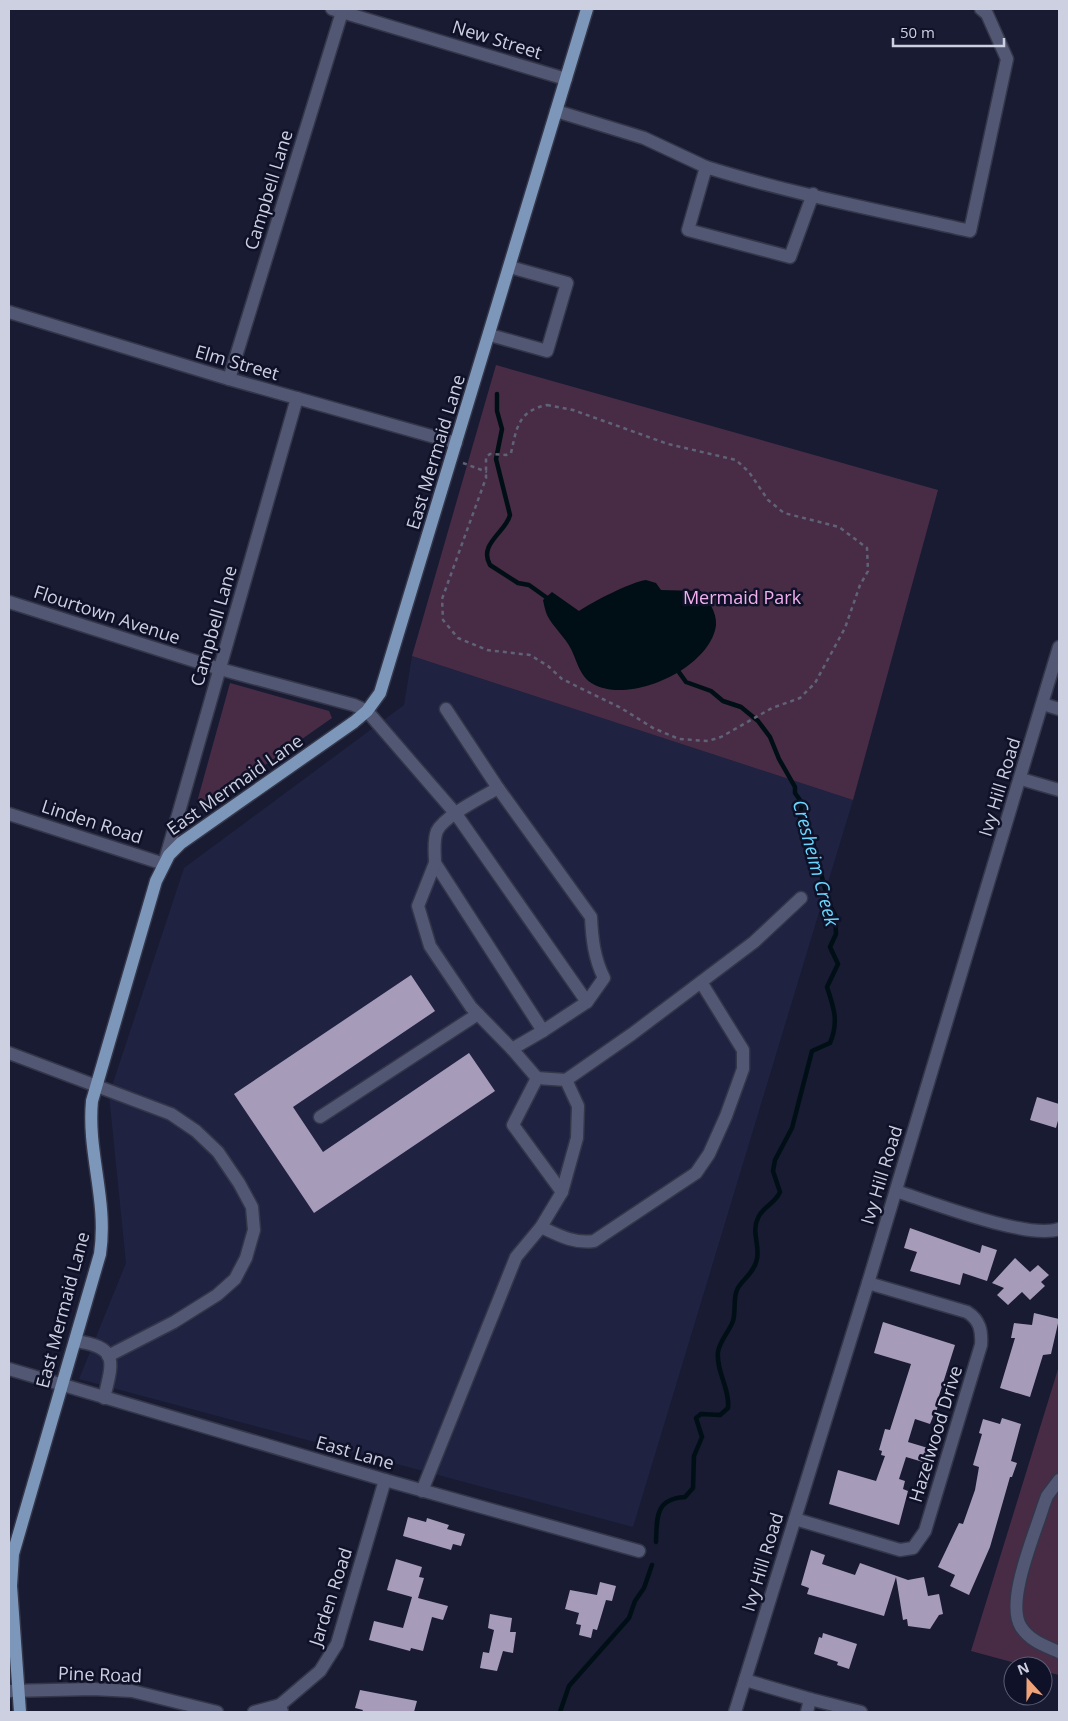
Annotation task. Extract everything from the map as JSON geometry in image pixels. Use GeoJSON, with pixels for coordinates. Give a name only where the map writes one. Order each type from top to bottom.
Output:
{"type":"FeatureCollection","features":[{"type":"Feature","properties":{"kind":"main road","name":"East Mermaid Lane"},"geometry":{"type":"LineString","coordinates":[[20,1712],[14,1691],[11,1586],[13,1554],[75,1341],[102,1239],[103,1209],[91,1124],[95,1086],[156,881],[164,864],[174,850],[192,835],[334,737],[367,711],[380,693],[490,335],[587,9]]}},
{"type":"Feature","properties":{"kind":"street"},"geometry":{"type":"LineString","coordinates":[[556,111],[644,138],[706,167],[970,231],[1007,59],[986,14],[981,9]]}},
{"type":"Feature","properties":{"kind":"street","name":"New Street"},"geometry":{"type":"LineString","coordinates":[[337,10],[566,79]]}},
{"type":"Feature","properties":{"kind":"street","name":"Campbell Lane"},"geometry":{"type":"LineString","coordinates":[[229,379],[337,10]]}},
{"type":"Feature","properties":{"kind":"street"},"geometry":{"type":"LineString","coordinates":[[706,167],[688,230],[790,257],[813,194]]}},
{"type":"Feature","properties":{"kind":"street"},"geometry":{"type":"LineString","coordinates":[[490,335],[547,351],[550,343],[567,283],[510,266]]}},
{"type":"Feature","properties":{"kind":"street","name":"Elm Street"},"geometry":{"type":"LineString","coordinates":[[9,312],[229,379],[456,443]]}},
{"type":"Feature","properties":{"kind":"street","name":"Campbell Lane"},"geometry":{"type":"LineString","coordinates":[[164,864],[297,398]]}},
{"type":"Feature","properties":{"kind":"street","name":"Flourtown Avenue"},"geometry":{"type":"LineString","coordinates":[[9,602],[220,669],[354,705],[367,711]]}},
{"type":"Feature","properties":{"kind":"street","name":"Ivy Hill Road"},"geometry":{"type":"LineString","coordinates":[[735,1712],[896,1191],[1059,647]]}},
{"type":"Feature","properties":{"kind":"street"},"geometry":{"type":"LineString","coordinates":[[1043,704],[1059,709]]}},
{"type":"Feature","properties":{"kind":"street"},"geometry":{"type":"LineString","coordinates":[[446,709],[498,788],[591,917],[593,942],[598,966],[604,978],[587,1002],[512,1049]]}},
{"type":"Feature","properties":{"kind":"street"},"geometry":{"type":"LineString","coordinates":[[367,711],[456,814],[587,1002]]}},
{"type":"Feature","properties":{"kind":"street"},"geometry":{"type":"LineString","coordinates":[[1021,779],[1059,790]]}},
{"type":"Feature","properties":{"kind":"street"},"geometry":{"type":"LineString","coordinates":[[498,788],[456,814],[438,831],[434,846],[436,863],[543,1030]]}},
{"type":"Feature","properties":{"kind":"street","name":"Linden Road"},"geometry":{"type":"LineString","coordinates":[[9,814],[164,864]]}},
{"type":"Feature","properties":{"kind":"street"},"geometry":{"type":"LineString","coordinates":[[436,863],[418,906],[430,946],[478,1014],[537,1078],[566,1080],[754,942],[801,898]]}},
{"type":"Feature","properties":{"kind":"street"},"geometry":{"type":"LineString","coordinates":[[541,1226],[582,1243],[594,1241],[696,1173],[709,1154],[743,1069],[743,1050],[701,982]]}},
{"type":"Feature","properties":{"kind":"street"},"geometry":{"type":"LineString","coordinates":[[320,1118],[478,1014]]}},
{"type":"Feature","properties":{"kind":"street"},"geometry":{"type":"LineString","coordinates":[[9,1053],[171,1114],[196,1131],[218,1152],[239,1183],[252,1207],[254,1230],[246,1258],[235,1279],[217,1295],[174,1322],[108,1356]]}},
{"type":"Feature","properties":{"kind":"street"},"geometry":{"type":"LineString","coordinates":[[537,1078],[513,1125],[562,1192]]}},
{"type":"Feature","properties":{"kind":"street"},"geometry":{"type":"LineString","coordinates":[[422,1490],[516,1256],[541,1226],[562,1192],[571,1166],[577,1138],[578,1106],[566,1080]]}},
{"type":"Feature","properties":{"kind":"street"},"geometry":{"type":"LineString","coordinates":[[896,1191],[1007,1225],[1040,1231],[1059,1229]]}},
{"type":"Feature","properties":{"kind":"street","name":"Hazelwood Drive"},"geometry":{"type":"LineString","coordinates":[[795,1519],[900,1550],[913,1548],[918,1544],[928,1522],[981,1345],[981,1331],[977,1320],[967,1312],[868,1283]]}},
{"type":"Feature","properties":{"kind":"street"},"geometry":{"type":"LineString","coordinates":[[75,1341],[96,1344],[108,1356],[111,1367],[104,1398]]}},
{"type":"Feature","properties":{"kind":"street","name":"East Lane"},"geometry":{"type":"LineString","coordinates":[[9,1369],[385,1480],[639,1551]]}},
{"type":"Feature","properties":{"kind":"street","name":"Jarden Road"},"geometry":{"type":"LineString","coordinates":[[281,1709],[320,1671],[337,1644],[385,1480]]}},
{"type":"Feature","properties":{"kind":"street"},"geometry":{"type":"LineString","coordinates":[[1058,1482],[1043,1507],[1018,1588],[1016,1606],[1018,1623],[1027,1634],[1038,1643],[1059,1652]]}},
{"type":"Feature","properties":{"kind":"street"},"geometry":{"type":"LineString","coordinates":[[745,1680],[861,1712]]}},
{"type":"Feature","properties":{"kind":"street","name":"Pine Road"},"geometry":{"type":"LineString","coordinates":[[14,1691],[93,1688],[132,1691],[217,1712]]}},
{"type":"Feature","properties":{"kind":"street"},"geometry":{"type":"LineString","coordinates":[[806,1712],[810,1699]]}},
{"type":"Feature","properties":{"kind":"street"},"geometry":{"type":"LineString","coordinates":[[254,1712],[281,1709]]}},
{"type":"Feature","properties":{"kind":"path"},"geometry":{"type":"LineString","coordinates":[[547,405],[574,410],[668,444],[736,460],[749,472],[768,500],[784,513],[839,527],[867,548],[868,571],[860,585],[845,628],[815,683],[800,698],[772,708],[722,736],[708,741],[679,739],[653,728],[621,708],[562,679],[548,666],[530,654],[487,650],[458,638],[443,620],[442,599],[487,472],[486,457],[490,454],[506,456],[511,453],[518,422],[532,408],[547,405]]}},
{"type":"Feature","properties":{"kind":"path"},"geometry":{"type":"LineString","coordinates":[[463,464],[487,472]]}},
{"type":"Feature","properties":{"kind":"shaded area"},"geometry":{"type":"Polygon","coordinates":[[[646,580],[656,583],[661,590],[701,591],[714,611],[716,620],[711,641],[700,655],[685,668],[647,686],[627,690],[609,689],[593,684],[582,673],[571,649],[546,613],[543,600],[552,592],[579,611],[631,584],[646,580]]]}},
{"type":"Feature","properties":{"kind":"shaded area"},"geometry":{"type":"Polygon","coordinates":[[[412,656],[853,800],[633,1527],[79,1379],[126,1263],[109,1095],[184,868],[404,705],[412,656]]]}},
{"type":"Feature","properties":{"kind":"green space","name":"Mermaid Park"},"geometry":{"type":"Polygon","coordinates":[[[496,365],[938,490],[853,800],[412,656],[496,365]]]}},
{"type":"Feature","properties":{"kind":"green space"},"geometry":{"type":"Polygon","coordinates":[[[230,683],[329,711],[332,718],[202,809],[198,806],[197,802],[230,683]]]}},
{"type":"Feature","properties":{"kind":"green space"},"geometry":{"type":"Polygon","coordinates":[[[1059,1366],[1059,1675],[1053,1674],[1053,1656],[1003,1656],[1003,1660],[971,1651],[1059,1366]]]}},
{"type":"Feature","properties":{"kind":"building"},"geometry":{"type":"Polygon","coordinates":[[[411,975],[435,1011],[293,1107],[323,1152],[469,1053],[495,1091],[314,1213],[234,1094],[411,975]]]}},
{"type":"Feature","properties":{"kind":"building"},"geometry":{"type":"Polygon","coordinates":[[[1037,1097],[1059,1104],[1059,1117],[1056,1128],[1030,1120],[1037,1097]]]}},
{"type":"Feature","properties":{"kind":"building"},"geometry":{"type":"Polygon","coordinates":[[[910,1228],[980,1253],[982,1245],[997,1250],[987,1281],[963,1273],[960,1285],[910,1271],[917,1252],[904,1248],[910,1228]]]}},
{"type":"Feature","properties":{"kind":"building"},"geometry":{"type":"Polygon","coordinates":[[[1015,1258],[1030,1272],[1038,1265],[1049,1275],[1041,1282],[1045,1286],[1030,1300],[1022,1292],[1008,1305],[997,1295],[1004,1288],[992,1283],[1015,1258]]]}},
{"type":"Feature","properties":{"kind":"building"},"geometry":{"type":"Polygon","coordinates":[[[1034,1313],[1059,1319],[1051,1354],[1043,1355],[1030,1397],[1000,1388],[1015,1338],[1011,1338],[1014,1323],[1032,1325],[1034,1313]]]}},
{"type":"Feature","properties":{"kind":"building"},"geometry":{"type":"Polygon","coordinates":[[[883,1322],[955,1345],[938,1399],[940,1400],[935,1415],[930,1424],[915,1419],[908,1442],[928,1448],[923,1462],[906,1457],[899,1479],[905,1481],[903,1489],[908,1491],[899,1525],[829,1504],[838,1470],[876,1481],[885,1456],[881,1455],[882,1451],[879,1450],[885,1429],[890,1430],[911,1364],[874,1353],[883,1322]]]}},
{"type":"Feature","properties":{"kind":"building"},"geometry":{"type":"Polygon","coordinates":[[[1002,1418],[1021,1424],[1011,1461],[1017,1463],[1012,1477],[1010,1477],[990,1547],[969,1595],[950,1586],[955,1575],[938,1567],[959,1523],[963,1524],[975,1490],[979,1467],[973,1465],[982,1434],[979,1433],[983,1419],[1000,1424],[1002,1418]]]}},
{"type":"Feature","properties":{"kind":"building"},"geometry":{"type":"Polygon","coordinates":[[[408,1517],[426,1522],[427,1518],[449,1525],[447,1529],[465,1534],[461,1546],[453,1544],[451,1550],[403,1536],[408,1517]]]}},
{"type":"Feature","properties":{"kind":"building"},"geometry":{"type":"Polygon","coordinates":[[[811,1550],[825,1555],[822,1564],[855,1575],[860,1563],[908,1580],[924,1577],[928,1596],[939,1594],[943,1614],[939,1615],[930,1629],[908,1626],[907,1619],[903,1620],[896,1577],[884,1616],[807,1594],[809,1588],[801,1585],[811,1550]]]}},
{"type":"Feature","properties":{"kind":"building"},"geometry":{"type":"Polygon","coordinates":[[[396,1559],[422,1567],[419,1577],[424,1578],[418,1598],[448,1606],[443,1620],[432,1617],[423,1651],[411,1648],[410,1651],[369,1640],[374,1621],[403,1628],[412,1597],[387,1590],[396,1559]]]}},
{"type":"Feature","properties":{"kind":"building"},"geometry":{"type":"Polygon","coordinates":[[[600,1582],[616,1586],[612,1601],[606,1600],[597,1630],[593,1629],[591,1638],[579,1635],[581,1625],[576,1624],[579,1613],[565,1609],[570,1590],[597,1595],[600,1582]]]}},
{"type":"Feature","properties":{"kind":"building"},"geometry":{"type":"Polygon","coordinates":[[[490,1614],[512,1618],[510,1632],[516,1632],[513,1653],[503,1651],[497,1671],[480,1668],[483,1652],[489,1653],[494,1630],[488,1628],[490,1614]]]}},
{"type":"Feature","properties":{"kind":"building"},"geometry":{"type":"Polygon","coordinates":[[[823,1633],[857,1644],[849,1669],[837,1665],[838,1662],[814,1654],[819,1637],[822,1638],[823,1633]]]}},
{"type":"Feature","properties":{"kind":"building"},"geometry":{"type":"Polygon","coordinates":[[[360,1690],[417,1701],[414,1712],[362,1712],[363,1710],[355,1708],[360,1690]]]}},
{"type":"Feature","properties":{"kind":"waterway","name":"Cresheim Creek"},"geometry":{"type":"LineString","coordinates":[[497,394],[497,411],[502,429],[496,459],[510,515],[508,521],[490,544],[487,558],[490,565],[518,583],[529,585],[550,600]]}},
{"type":"Feature","properties":{"kind":"waterway","name":"Cresheim Creek"},"geometry":{"type":"LineString","coordinates":[[656,1542],[658,1517],[663,1506],[675,1498],[685,1497],[693,1488],[694,1456],[702,1437],[696,1418],[701,1414],[720,1415],[728,1408],[718,1352],[733,1321],[737,1290],[753,1269],[757,1259],[756,1223],[760,1214],[775,1200],[780,1192],[773,1171],[775,1160],[792,1128],[812,1051],[830,1043],[833,1035],[835,1015],[827,987],[838,964],[830,947],[836,934],[835,915],[829,904],[811,835],[800,818],[802,803],[795,793],[795,787],[779,759],[770,737],[758,721],[741,707],[723,701],[711,691],[686,682],[676,668]]}},
{"type":"Feature","properties":{"kind":"waterway","name":"Cresheim Creek"},"geometry":{"type":"LineString","coordinates":[[560,1712],[569,1686],[629,1618],[635,1601],[644,1588],[652,1565]]}}]}
